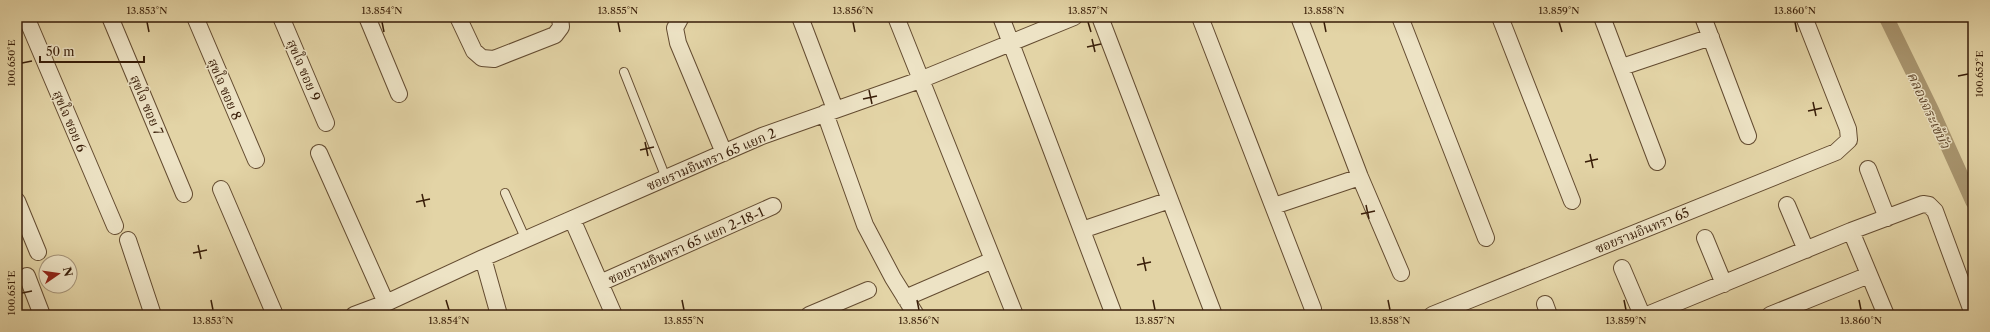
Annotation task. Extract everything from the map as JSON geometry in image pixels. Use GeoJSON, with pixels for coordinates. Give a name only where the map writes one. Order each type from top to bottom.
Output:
{"type":"FeatureCollection","features":[{"type":"Feature","properties":{"kind":"street","name":"สุขใจ ซอย 6"},"geometry":{"type":"LineString","coordinates":[[26,17],[115,226]]}},
{"type":"Feature","properties":{"kind":"street","name":"สุขใจ ซอย 7"},"geometry":{"type":"LineString","coordinates":[[110,17],[184,194]]}},
{"type":"Feature","properties":{"kind":"street","name":"สุขใจ ซอย 8"},"geometry":{"type":"LineString","coordinates":[[194,17],[256,160]]}},
{"type":"Feature","properties":{"kind":"street","name":"สุขใจ ซอย 9"},"geometry":{"type":"LineString","coordinates":[[281,17],[326,123]]}},
{"type":"Feature","properties":{"kind":"street"},"geometry":{"type":"LineString","coordinates":[[367,17],[399,94]]}},
{"type":"Feature","properties":{"kind":"street"},"geometry":{"type":"LineString","coordinates":[[458,17],[474,51],[482,58],[494,59],[555,35],[561,27],[560,17]]}},
{"type":"Feature","properties":{"kind":"street"},"geometry":{"type":"LineString","coordinates":[[680,17],[675,28],[678,43],[724,153]]}},
{"type":"Feature","properties":{"kind":"street"},"geometry":{"type":"LineString","coordinates":[[800,17],[865,225],[916,315]]}},
{"type":"Feature","properties":{"kind":"street"},"geometry":{"type":"LineString","coordinates":[[896,17],[1015,315]]}},
{"type":"Feature","properties":{"kind":"street"},"geometry":{"type":"LineString","coordinates":[[1001,17],[1114,315]]}},
{"type":"Feature","properties":{"kind":"street","name":"ซอยรามอินทรา 65 แยก 2"},"geometry":{"type":"LineString","coordinates":[[354,315],[383,308],[483,258],[762,136],[920,80],[1074,17]]}},
{"type":"Feature","properties":{"kind":"street"},"geometry":{"type":"LineString","coordinates":[[1100,17],[1214,315]]}},
{"type":"Feature","properties":{"kind":"street"},"geometry":{"type":"LineString","coordinates":[[1200,17],[1313,309]]}},
{"type":"Feature","properties":{"kind":"street"},"geometry":{"type":"LineString","coordinates":[[1299,17],[1360,177],[1400,273]]}},
{"type":"Feature","properties":{"kind":"street"},"geometry":{"type":"LineString","coordinates":[[1400,17],[1486,238]]}},
{"type":"Feature","properties":{"kind":"street"},"geometry":{"type":"LineString","coordinates":[[1500,17],[1572,201]]}},
{"type":"Feature","properties":{"kind":"street"},"geometry":{"type":"LineString","coordinates":[[1602,17],[1622,66],[1657,162]]}},
{"type":"Feature","properties":{"kind":"street"},"geometry":{"type":"LineString","coordinates":[[1703,17],[1748,136]]}},
{"type":"Feature","properties":{"kind":"street","name":"ซอยรามอินทรา 65"},"geometry":{"type":"LineString","coordinates":[[1432,315],[1836,152],[1849,140],[1848,129],[1804,17]]}},
{"type":"Feature","properties":{"kind":"street"},"geometry":{"type":"LineString","coordinates":[[1622,66],[1711,37]]}},
{"type":"Feature","properties":{"kind":"street"},"geometry":{"type":"LineString","coordinates":[[319,153],[383,308]]}},
{"type":"Feature","properties":{"kind":"street"},"geometry":{"type":"LineString","coordinates":[[1868,169],[1887,218]]}},
{"type":"Feature","properties":{"kind":"street"},"geometry":{"type":"LineString","coordinates":[[1274,206],[1360,177]]}},
{"type":"Feature","properties":{"kind":"street"},"geometry":{"type":"LineString","coordinates":[[221,189],[275,315]]}},
{"type":"Feature","properties":{"kind":"street"},"geometry":{"type":"LineString","coordinates":[[1082,230],[1170,200]]}},
{"type":"Feature","properties":{"kind":"street"},"geometry":{"type":"LineString","coordinates":[[17,201],[38,252]]}},
{"type":"Feature","properties":{"kind":"street"},"geometry":{"type":"LineString","coordinates":[[1647,315],[1851,231],[1923,204],[1930,205],[1935,211],[1973,314]]}},
{"type":"Feature","properties":{"kind":"street"},"geometry":{"type":"LineString","coordinates":[[1787,205],[1806,250]]}},
{"type":"Feature","properties":{"kind":"street","name":"ซอยรามอินทรา 65 แยก 2-18-1"},"geometry":{"type":"LineString","coordinates":[[600,283],[773,206]]}},
{"type":"Feature","properties":{"kind":"street"},"geometry":{"type":"LineString","coordinates":[[572,220],[614,315]]}},
{"type":"Feature","properties":{"kind":"street"},"geometry":{"type":"LineString","coordinates":[[1851,231],[1886,315]]}},
{"type":"Feature","properties":{"kind":"street"},"geometry":{"type":"LineString","coordinates":[[1705,238],[1724,284]]}},
{"type":"Feature","properties":{"kind":"street"},"geometry":{"type":"LineString","coordinates":[[128,240],[153,315]]}},
{"type":"Feature","properties":{"kind":"street"},"geometry":{"type":"LineString","coordinates":[[483,258],[499,315]]}},
{"type":"Feature","properties":{"kind":"street"},"geometry":{"type":"LineString","coordinates":[[905,298],[993,260]]}},
{"type":"Feature","properties":{"kind":"street"},"geometry":{"type":"LineString","coordinates":[[1622,268],[1642,315]]}},
{"type":"Feature","properties":{"kind":"street"},"geometry":{"type":"LineString","coordinates":[[1770,315],[1797,310],[1869,275]]}},
{"type":"Feature","properties":{"kind":"street"},"geometry":{"type":"LineString","coordinates":[[27,276],[42,315]]}},
{"type":"Feature","properties":{"kind":"street"},"geometry":{"type":"LineString","coordinates":[[814,314],[868,290]]}},
{"type":"Feature","properties":{"kind":"lane"},"geometry":{"type":"LineString","coordinates":[[624,72],[666,178]]}},
{"type":"Feature","properties":{"kind":"lane"},"geometry":{"type":"LineString","coordinates":[[505,193],[526,240]]}},
{"type":"Feature","properties":{"kind":"waterway","name":"คลองจระเข้บัว"},"geometry":{"type":"LineString","coordinates":[[1886,17],[1932,111],[1973,202]]}}]}
